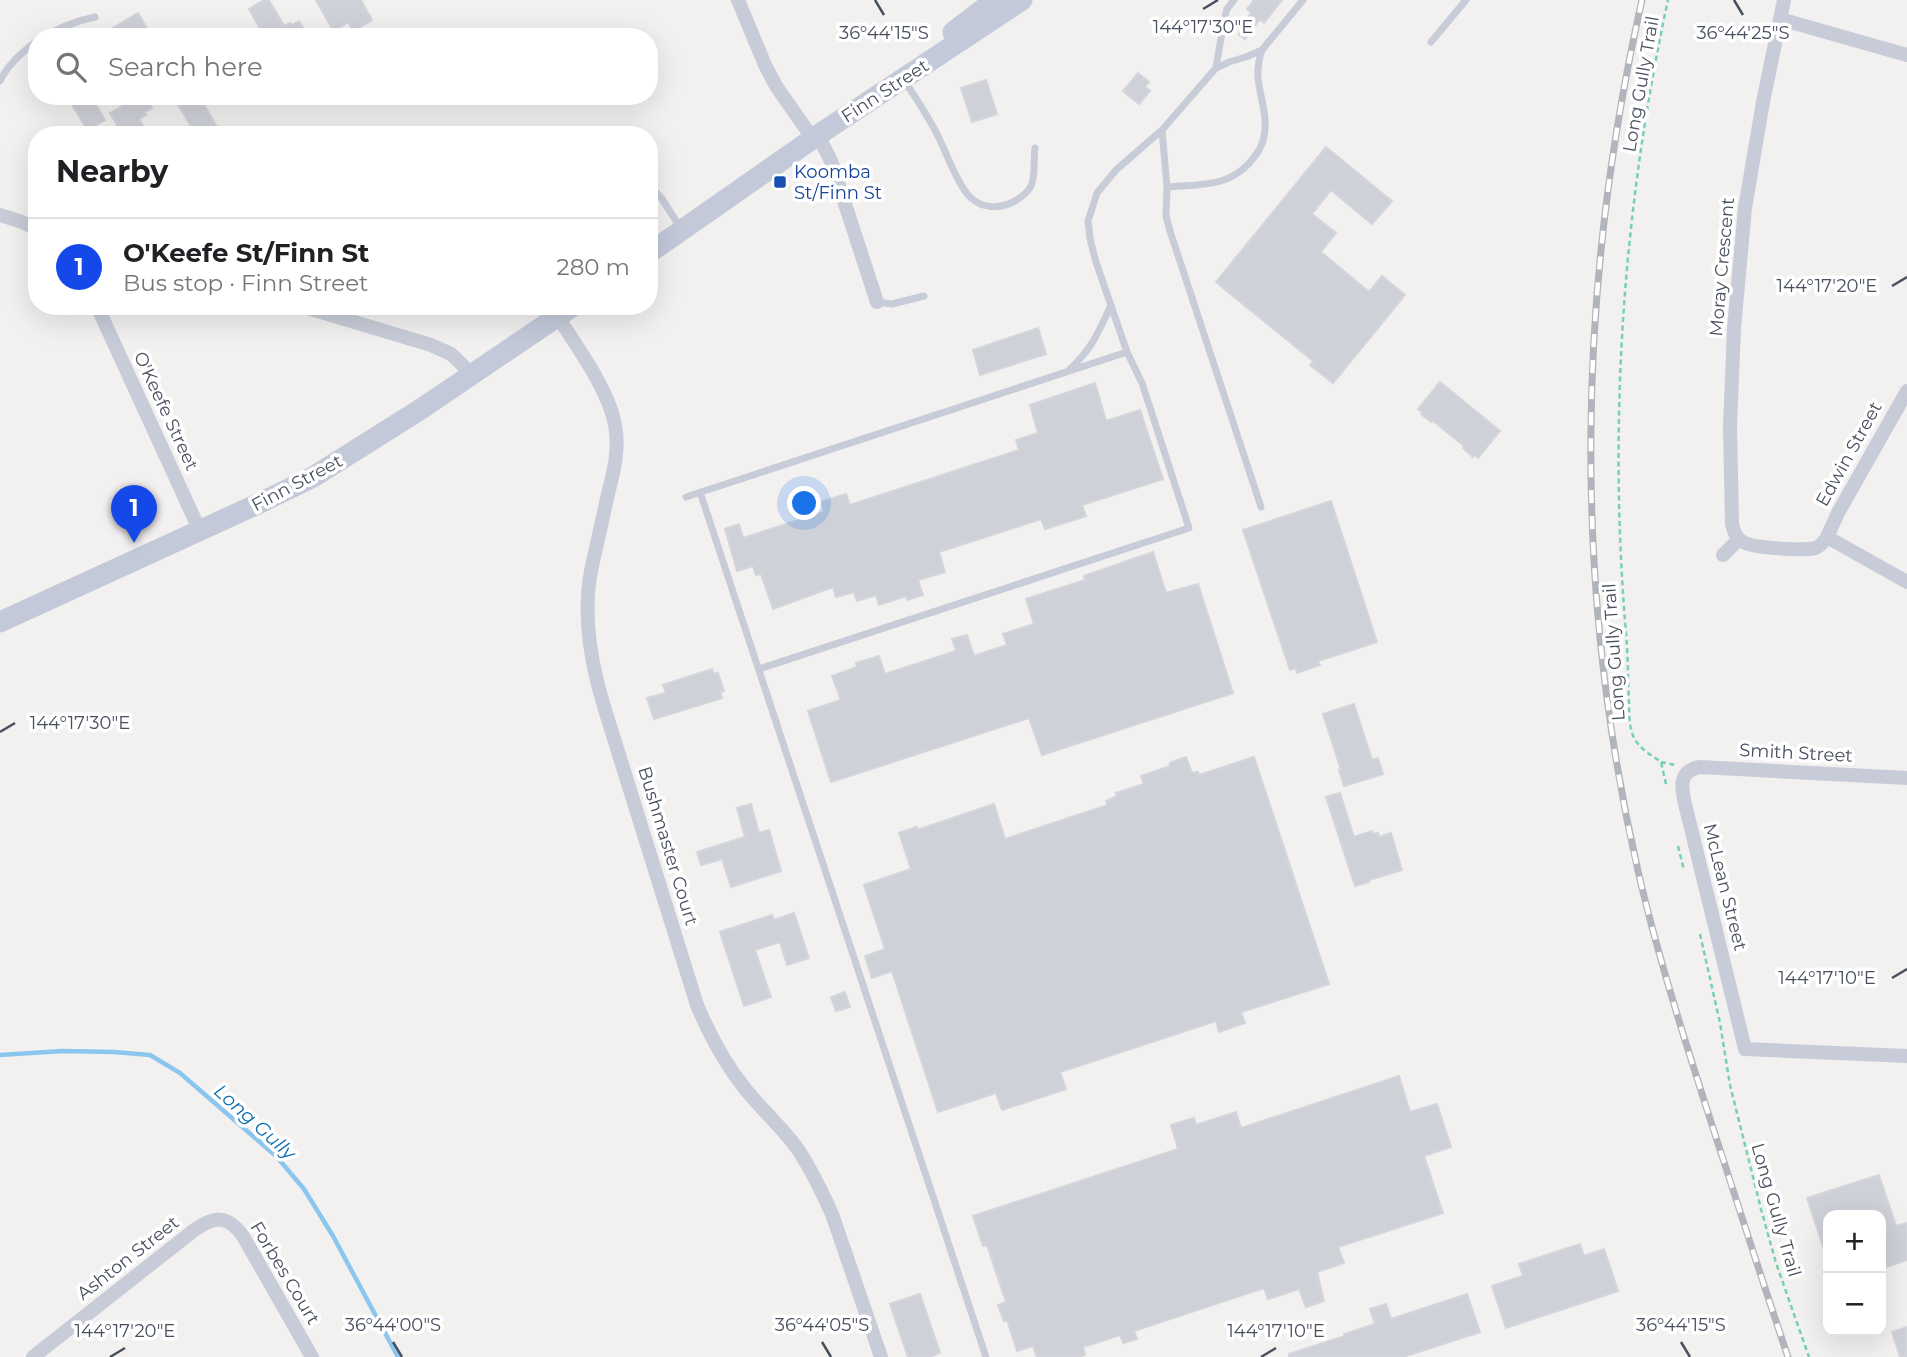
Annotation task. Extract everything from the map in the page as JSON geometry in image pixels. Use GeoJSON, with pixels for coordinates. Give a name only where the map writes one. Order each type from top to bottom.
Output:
{"type":"FeatureCollection","features":[{"type":"Feature","properties":{"kind":"street"},"geometry":{"type":"LineString","coordinates":[[738,0],[776,86],[831,161],[877,302]]}},
{"type":"Feature","properties":{"kind":"street","name":"Finn Street"},"geometry":{"type":"LineString","coordinates":[[816,137],[987,8],[1022,0]]}},
{"type":"Feature","properties":{"kind":"street","name":"Moray Crescent"},"geometry":{"type":"LineString","coordinates":[[1739,539],[1733,530],[1731,518],[1730,426],[1734,328],[1745,208],[1784,0]]}},
{"type":"Feature","properties":{"kind":"street","name":"Finn Street"},"geometry":{"type":"LineString","coordinates":[[658,247],[904,79],[987,8]]}},
{"type":"Feature","properties":{"kind":"street"},"geometry":{"type":"LineString","coordinates":[[1780,19],[1907,55]]}},
{"type":"Feature","properties":{"kind":"street"},"geometry":{"type":"LineString","coordinates":[[0,215],[28,225]]}},
{"type":"Feature","properties":{"kind":"street","name":"O'Keefe Street"},"geometry":{"type":"LineString","coordinates":[[101,315],[200,531]]}},
{"type":"Feature","properties":{"kind":"street"},"geometry":{"type":"LineString","coordinates":[[333,315],[431,345],[451,354],[472,375]]}},
{"type":"Feature","properties":{"kind":"street","name":"Finn Street"},"geometry":{"type":"LineString","coordinates":[[0,622],[313,477],[560,315]]}},
{"type":"Feature","properties":{"kind":"street","name":"Bushmaster Court"},"geometry":{"type":"LineString","coordinates":[[568,315],[602,390],[615,424],[618,444],[588,595],[591,651],[596,681],[706,1027],[730,1068],[798,1150],[822,1191],[881,1357]]}},
{"type":"Feature","properties":{"kind":"street","name":"Edwin Street"},"geometry":{"type":"LineString","coordinates":[[1827,537],[1907,391]]}},
{"type":"Feature","properties":{"kind":"street"},"geometry":{"type":"LineString","coordinates":[[1723,555],[1739,539],[1752,546],[1812,548],[1822,544],[1827,537],[1907,582]]}},
{"type":"Feature","properties":{"kind":"street","name":"Smith Street"},"geometry":{"type":"LineString","coordinates":[[1685,775],[1700,767],[1907,778]]}},
{"type":"Feature","properties":{"kind":"street","name":"McLean Street"},"geometry":{"type":"LineString","coordinates":[[1685,775],[1682,786],[1686,808],[1745,1049],[1907,1056]]}},
{"type":"Feature","properties":{"kind":"street","name":"Ashton Street"},"geometry":{"type":"LineString","coordinates":[[33,1357],[193,1231],[215,1220]]}},
{"type":"Feature","properties":{"kind":"street","name":"Forbes Court"},"geometry":{"type":"LineString","coordinates":[[215,1220],[231,1223],[243,1236],[312,1357]]}},
{"type":"Feature","properties":{"kind":"lane"},"geometry":{"type":"LineString","coordinates":[[1216,68],[1225,16],[1234,0]]}},
{"type":"Feature","properties":{"kind":"lane"},"geometry":{"type":"LineString","coordinates":[[759,669],[1189,528],[1142,383],[1127,352],[1111,305],[1090,238],[1088,220],[1097,193],[1111,176],[1163,130],[1216,68],[1262,50],[1303,0]]}},
{"type":"Feature","properties":{"kind":"lane"},"geometry":{"type":"LineString","coordinates":[[1431,42],[1466,0]]}},
{"type":"Feature","properties":{"kind":"lane"},"geometry":{"type":"LineString","coordinates":[[58,28],[95,17]]}},
{"type":"Feature","properties":{"kind":"lane"},"geometry":{"type":"LineString","coordinates":[[0,81],[17,57],[28,48]]}},
{"type":"Feature","properties":{"kind":"lane"},"geometry":{"type":"LineString","coordinates":[[1167,187],[1225,180],[1236,176],[1258,153],[1264,138],[1265,120],[1257,71],[1262,50]]}},
{"type":"Feature","properties":{"kind":"lane"},"geometry":{"type":"LineString","coordinates":[[904,79],[937,133],[966,192],[978,203],[1000,206],[1013,202],[1027,191],[1033,183],[1035,148]]}},
{"type":"Feature","properties":{"kind":"lane"},"geometry":{"type":"LineString","coordinates":[[1163,130],[1166,205],[1170,231],[1261,508]]}},
{"type":"Feature","properties":{"kind":"lane"},"geometry":{"type":"LineString","coordinates":[[658,195],[682,231]]}},
{"type":"Feature","properties":{"kind":"lane"},"geometry":{"type":"LineString","coordinates":[[877,302],[892,304],[924,296]]}},
{"type":"Feature","properties":{"kind":"lane"},"geometry":{"type":"LineString","coordinates":[[1067,371],[1082,358],[1093,343],[1111,305]]}},
{"type":"Feature","properties":{"kind":"lane"},"geometry":{"type":"LineString","coordinates":[[686,497],[1127,352]]}},
{"type":"Feature","properties":{"kind":"lane"},"geometry":{"type":"LineString","coordinates":[[700,492],[985,1357]]}},
{"type":"Feature","properties":{"kind":"path","name":"Long Gully Trail"},"geometry":{"type":"LineString","coordinates":[[1667,788],[1661,762],[1640,747],[1632,733],[1620,559],[1618,446],[1621,355],[1634,207],[1654,71],[1668,0]]}},
{"type":"Feature","properties":{"kind":"path"},"geometry":{"type":"LineString","coordinates":[[1676,835],[1684,869]]}},
{"type":"Feature","properties":{"kind":"path","name":"Long Gully Trail"},"geometry":{"type":"LineString","coordinates":[[1700,934],[1720,1023],[1730,1085],[1761,1209],[1776,1263],[1809,1357]]}},
{"type":"Feature","properties":{"kind":"building"},"geometry":{"type":"Polygon","coordinates":[[[269,0],[284,26],[299,21],[303,28],[260,28],[249,9],[269,0]]]}},
{"type":"Feature","properties":{"kind":"building"},"geometry":{"type":"Polygon","coordinates":[[[316,0],[361,0],[372,20],[358,28],[351,28],[348,22],[340,28],[332,28],[316,0]]]}},
{"type":"Feature","properties":{"kind":"building"},"geometry":{"type":"Polygon","coordinates":[[[1254,0],[1282,0],[1264,23],[1260,19],[1245,39],[1239,35],[1251,12],[1247,9],[1254,0]]]}},
{"type":"Feature","properties":{"kind":"building"},"geometry":{"type":"Polygon","coordinates":[[[138,13],[147,28],[113,28],[138,13]]]}},
{"type":"Feature","properties":{"kind":"building"},"geometry":{"type":"Polygon","coordinates":[[[1138,73],[1149,82],[1145,87],[1150,91],[1139,104],[1123,91],[1138,73]]]}},
{"type":"Feature","properties":{"kind":"building"},"geometry":{"type":"Polygon","coordinates":[[[986,80],[997,114],[972,122],[961,88],[986,80]]]}},
{"type":"Feature","properties":{"kind":"building"},"geometry":{"type":"Polygon","coordinates":[[[72,105],[96,105],[105,120],[94,126],[85,126],[72,105]]]}},
{"type":"Feature","properties":{"kind":"building"},"geometry":{"type":"Polygon","coordinates":[[[124,105],[150,105],[152,108],[139,119],[143,126],[118,126],[110,113],[124,105]]]}},
{"type":"Feature","properties":{"kind":"building"},"geometry":{"type":"Polygon","coordinates":[[[178,105],[204,105],[216,126],[191,126],[178,105]]]}},
{"type":"Feature","properties":{"kind":"building"},"geometry":{"type":"Polygon","coordinates":[[[1326,147],[1392,201],[1372,224],[1331,190],[1312,214],[1336,233],[1321,252],[1369,292],[1382,276],[1405,295],[1333,383],[1310,365],[1313,361],[1216,282],[1326,147]]]}},
{"type":"Feature","properties":{"kind":"building"},"geometry":{"type":"Polygon","coordinates":[[[1038,328],[1046,354],[980,375],[973,350],[1038,328]]]}},
{"type":"Feature","properties":{"kind":"building"},"geometry":{"type":"Polygon","coordinates":[[[1440,382],[1500,431],[1478,458],[1475,455],[1473,457],[1464,446],[1418,409],[1440,382]]]}},
{"type":"Feature","properties":{"kind":"building"},"geometry":{"type":"Polygon","coordinates":[[[1095,383],[1106,421],[1140,410],[1163,479],[1082,505],[1086,516],[1045,529],[1041,519],[939,552],[945,572],[918,580],[923,595],[907,600],[906,596],[879,605],[876,595],[857,601],[854,592],[836,597],[833,587],[773,609],[761,574],[756,575],[753,566],[737,571],[725,529],[739,524],[743,538],[824,512],[821,502],[846,494],[850,505],[1019,450],[1016,440],[1038,433],[1030,405],[1095,383]]]}},
{"type":"Feature","properties":{"kind":"building"},"geometry":{"type":"Polygon","coordinates":[[[1331,501],[1377,642],[1318,661],[1320,665],[1297,673],[1296,668],[1290,670],[1243,530],[1331,501]]]}},
{"type":"Feature","properties":{"kind":"building"},"geometry":{"type":"Polygon","coordinates":[[[1153,552],[1166,593],[1198,584],[1233,693],[1042,755],[1029,718],[831,782],[808,711],[841,700],[832,676],[857,667],[856,663],[879,656],[885,674],[956,651],[952,639],[967,635],[974,656],[1007,645],[1003,634],[1034,624],[1026,599],[1085,580],[1084,576],[1153,552]]]}},
{"type":"Feature","properties":{"kind":"building"},"geometry":{"type":"Polygon","coordinates":[[[712,669],[714,674],[718,673],[724,691],[720,692],[722,698],[654,719],[647,698],[666,693],[663,685],[712,669]]]}},
{"type":"Feature","properties":{"kind":"building"},"geometry":{"type":"Polygon","coordinates":[[[1354,704],[1372,760],[1378,758],[1383,774],[1344,786],[1323,714],[1354,704]]]}},
{"type":"Feature","properties":{"kind":"building"},"geometry":{"type":"Polygon","coordinates":[[[1186,757],[1192,773],[1198,772],[1199,775],[1254,757],[1329,984],[1241,1012],[1245,1023],[1219,1032],[1216,1021],[1060,1072],[1066,1089],[1002,1110],[996,1093],[938,1112],[892,971],[872,978],[865,956],[885,949],[864,885],[911,869],[899,833],[917,827],[917,830],[994,804],[1005,839],[1108,805],[1106,801],[1117,796],[1116,793],[1144,784],[1141,776],[1186,757]]]}},
{"type":"Feature","properties":{"kind":"building"},"geometry":{"type":"Polygon","coordinates":[[[1340,793],[1354,837],[1372,831],[1373,834],[1378,833],[1379,837],[1391,833],[1402,870],[1355,886],[1326,797],[1340,793]]]}},
{"type":"Feature","properties":{"kind":"building"},"geometry":{"type":"Polygon","coordinates":[[[751,804],[759,833],[769,830],[781,871],[731,887],[722,859],[701,865],[697,852],[745,837],[737,808],[751,804]]]}},
{"type":"Feature","properties":{"kind":"building"},"geometry":{"type":"Polygon","coordinates":[[[794,913],[809,958],[787,965],[780,942],[755,950],[771,997],[744,1006],[720,932],[772,915],[774,920],[794,913]]]}},
{"type":"Feature","properties":{"kind":"building"},"geometry":{"type":"Polygon","coordinates":[[[845,992],[850,1007],[836,1011],[831,997],[845,992]]]}},
{"type":"Feature","properties":{"kind":"building"},"geometry":{"type":"Polygon","coordinates":[[[1399,1076],[1410,1112],[1437,1104],[1451,1147],[1424,1156],[1443,1213],[1338,1247],[1344,1263],[1317,1272],[1324,1301],[1306,1307],[1299,1289],[1268,1299],[1264,1288],[1134,1331],[1137,1339],[1123,1343],[1120,1335],[1083,1347],[1085,1355],[1078,1357],[1037,1357],[1033,1346],[1017,1351],[1007,1320],[1004,1321],[998,1305],[1006,1302],[987,1245],[983,1246],[973,1216],[1178,1149],[1171,1125],[1194,1118],[1196,1125],[1236,1112],[1241,1128],[1399,1076]]]}},
{"type":"Feature","properties":{"kind":"building"},"geometry":{"type":"Polygon","coordinates":[[[1879,1175],[1896,1226],[1907,1223],[1907,1260],[1886,1267],[1886,1210],[1823,1210],[1823,1246],[1807,1198],[1879,1175]]]}},
{"type":"Feature","properties":{"kind":"building"},"geometry":{"type":"Polygon","coordinates":[[[1580,1244],[1584,1256],[1604,1249],[1618,1291],[1506,1328],[1492,1286],[1523,1276],[1519,1264],[1580,1244]]]}},
{"type":"Feature","properties":{"kind":"building"},"geometry":{"type":"Polygon","coordinates":[[[920,1294],[940,1353],[929,1357],[908,1357],[890,1304],[920,1294]]]}},
{"type":"Feature","properties":{"kind":"building"},"geometry":{"type":"Polygon","coordinates":[[[1467,1294],[1480,1332],[1403,1357],[1289,1357],[1289,1354],[1375,1324],[1370,1309],[1386,1304],[1391,1319],[1467,1294]]]}},
{"type":"Feature","properties":{"kind":"building"},"geometry":{"type":"Polygon","coordinates":[[[1907,1327],[1907,1357],[1900,1357],[1892,1332],[1907,1327]]]}},
{"type":"Feature","properties":{"kind":"waterway","name":"Long Gully"},"geometry":{"type":"LineString","coordinates":[[0,1055],[63,1051],[150,1055],[180,1073],[276,1156],[304,1189],[333,1236],[398,1357]]}},
{"type":"Feature","properties":{"kind":"railway"},"geometry":{"type":"LineString","coordinates":[[1642,0],[1620,108],[1605,217],[1595,326],[1591,435],[1593,544],[1602,653],[1617,762],[1638,871],[1654,935],[1692,1062],[1788,1357]]}},
{"type":"Feature","properties":{"kind":"place","name":"Koomba St/Finn St"},"geometry":{"type":"Point","coordinates":[780,182]}},
{"type":"Feature","properties":{"kind":"place","name":"O'Keefe St/Finn St"},"geometry":{"type":"Point","coordinates":[134,543]}}]}
